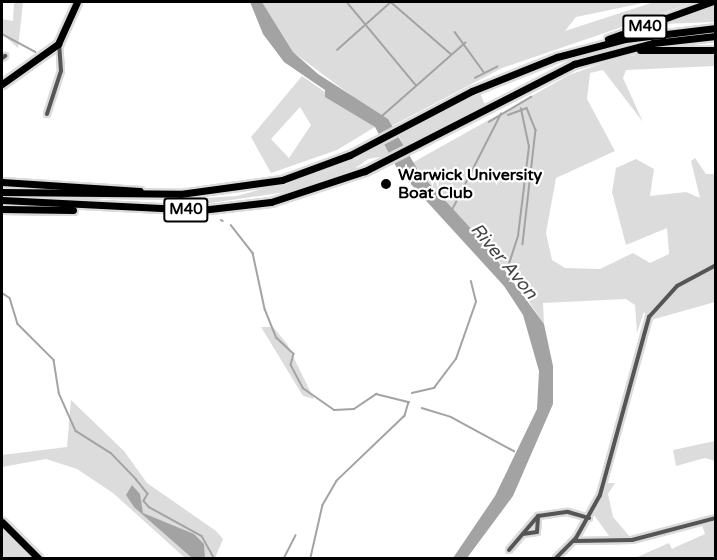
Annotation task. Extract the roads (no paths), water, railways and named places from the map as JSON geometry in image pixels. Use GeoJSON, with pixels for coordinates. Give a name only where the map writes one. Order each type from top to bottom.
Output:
{"type":"FeatureCollection","features":[{"type":"Feature","properties":{"kind":"highway"},"geometry":{"type":"LineString","coordinates":[[2,84],[58,44],[77,2]]}},
{"type":"Feature","properties":{"kind":"highway","name":"M40"},"geometry":{"type":"LineString","coordinates":[[2,192],[180,194],[282,180],[358,152],[472,91],[502,78],[711,2]]}},
{"type":"Feature","properties":{"kind":"highway","name":"M40"},"geometry":{"type":"LineString","coordinates":[[578,51],[716,28]]}},
{"type":"Feature","properties":{"kind":"highway","name":"M40"},"geometry":{"type":"LineString","coordinates":[[2,209],[247,206],[365,171],[419,146],[519,90],[585,60],[653,43],[716,36]]}},
{"type":"Feature","properties":{"kind":"highway","name":"M40"},"geometry":{"type":"LineString","coordinates":[[585,60],[661,47],[716,50]]}},
{"type":"Feature","properties":{"kind":"highway","name":"M40"},"geometry":{"type":"LineString","coordinates":[[2,182],[180,194]]}},
{"type":"Feature","properties":{"kind":"highway","name":"M40"},"geometry":{"type":"LineString","coordinates":[[2,200],[118,208]]}},
{"type":"Feature","properties":{"kind":"highway"},"geometry":{"type":"LineString","coordinates":[[2,522],[38,558]]}},
{"type":"Feature","properties":{"kind":"street"},"geometry":{"type":"LineString","coordinates":[[47,114],[61,71],[63,54],[58,44]]}},
{"type":"Feature","properties":{"kind":"street"},"geometry":{"type":"LineString","coordinates":[[556,558],[573,542],[589,518],[610,464],[647,321],[674,288],[716,265]]}},
{"type":"Feature","properties":{"kind":"street"},"geometry":{"type":"LineString","coordinates":[[509,550],[538,516],[564,512],[589,518]]}},
{"type":"Feature","properties":{"kind":"street"},"geometry":{"type":"LineString","coordinates":[[523,534],[537,532],[538,516]]}},
{"type":"Feature","properties":{"kind":"street"},"geometry":{"type":"LineString","coordinates":[[573,542],[632,540],[716,518]]}},
{"type":"Feature","properties":{"kind":"street"},"geometry":{"type":"LineString","coordinates":[[582,529],[592,541]]}},
{"type":"Feature","properties":{"kind":"waterway"},"geometry":{"type":"LineString","coordinates":[[347,2],[415,84]]}},
{"type":"Feature","properties":{"kind":"waterway"},"geometry":{"type":"LineString","coordinates":[[337,50],[391,2],[451,54]]}},
{"type":"Feature","properties":{"kind":"waterway"},"geometry":{"type":"LineString","coordinates":[[455,32],[484,72]]}},
{"type":"Feature","properties":{"kind":"waterway"},"geometry":{"type":"LineString","coordinates":[[2,34],[36,52]]}},
{"type":"Feature","properties":{"kind":"waterway"},"geometry":{"type":"LineString","coordinates":[[382,116],[465,43]]}},
{"type":"Feature","properties":{"kind":"waterway"},"geometry":{"type":"LineString","coordinates":[[475,78],[497,67]]}},
{"type":"Feature","properties":{"kind":"waterway"},"geometry":{"type":"LineString","coordinates":[[489,122],[531,97]]}},
{"type":"Feature","properties":{"kind":"waterway"},"geometry":{"type":"LineString","coordinates":[[508,115],[527,108],[536,130],[523,244]]}},
{"type":"Feature","properties":{"kind":"waterway","name":"River Avon"},"geometry":{"type":"LineString","coordinates":[[507,270],[518,236],[529,147],[521,109]]}},
{"type":"Feature","properties":{"kind":"waterway"},"geometry":{"type":"LineString","coordinates":[[452,210],[501,114]]}},
{"type":"Feature","properties":{"kind":"waterway"},"geometry":{"type":"LineString","coordinates":[[231,225],[253,253],[265,309],[277,338],[294,354],[291,365],[303,388],[334,410],[354,409],[376,394],[409,402],[405,416],[337,481],[323,505],[311,558]]}},
{"type":"Feature","properties":{"kind":"waterway"},"geometry":{"type":"LineString","coordinates":[[412,393],[434,388],[456,359],[476,302],[471,282]]}},
{"type":"Feature","properties":{"kind":"waterway"},"geometry":{"type":"LineString","coordinates":[[2,293],[10,298],[18,324],[54,360],[59,393],[76,431],[111,453],[136,479],[148,494],[144,501],[149,507],[202,536],[214,558]]}},
{"type":"Feature","properties":{"kind":"waterway"},"geometry":{"type":"LineString","coordinates":[[422,408],[451,417],[514,451]]}},
{"type":"Feature","properties":{"kind":"waterway"},"geometry":{"type":"LineString","coordinates":[[284,558],[295,536]]}},
{"type":"Feature","properties":{"kind":"place","name":"Warwick University Boat Club"},"geometry":{"type":"Point","coordinates":[386,184]}}]}
